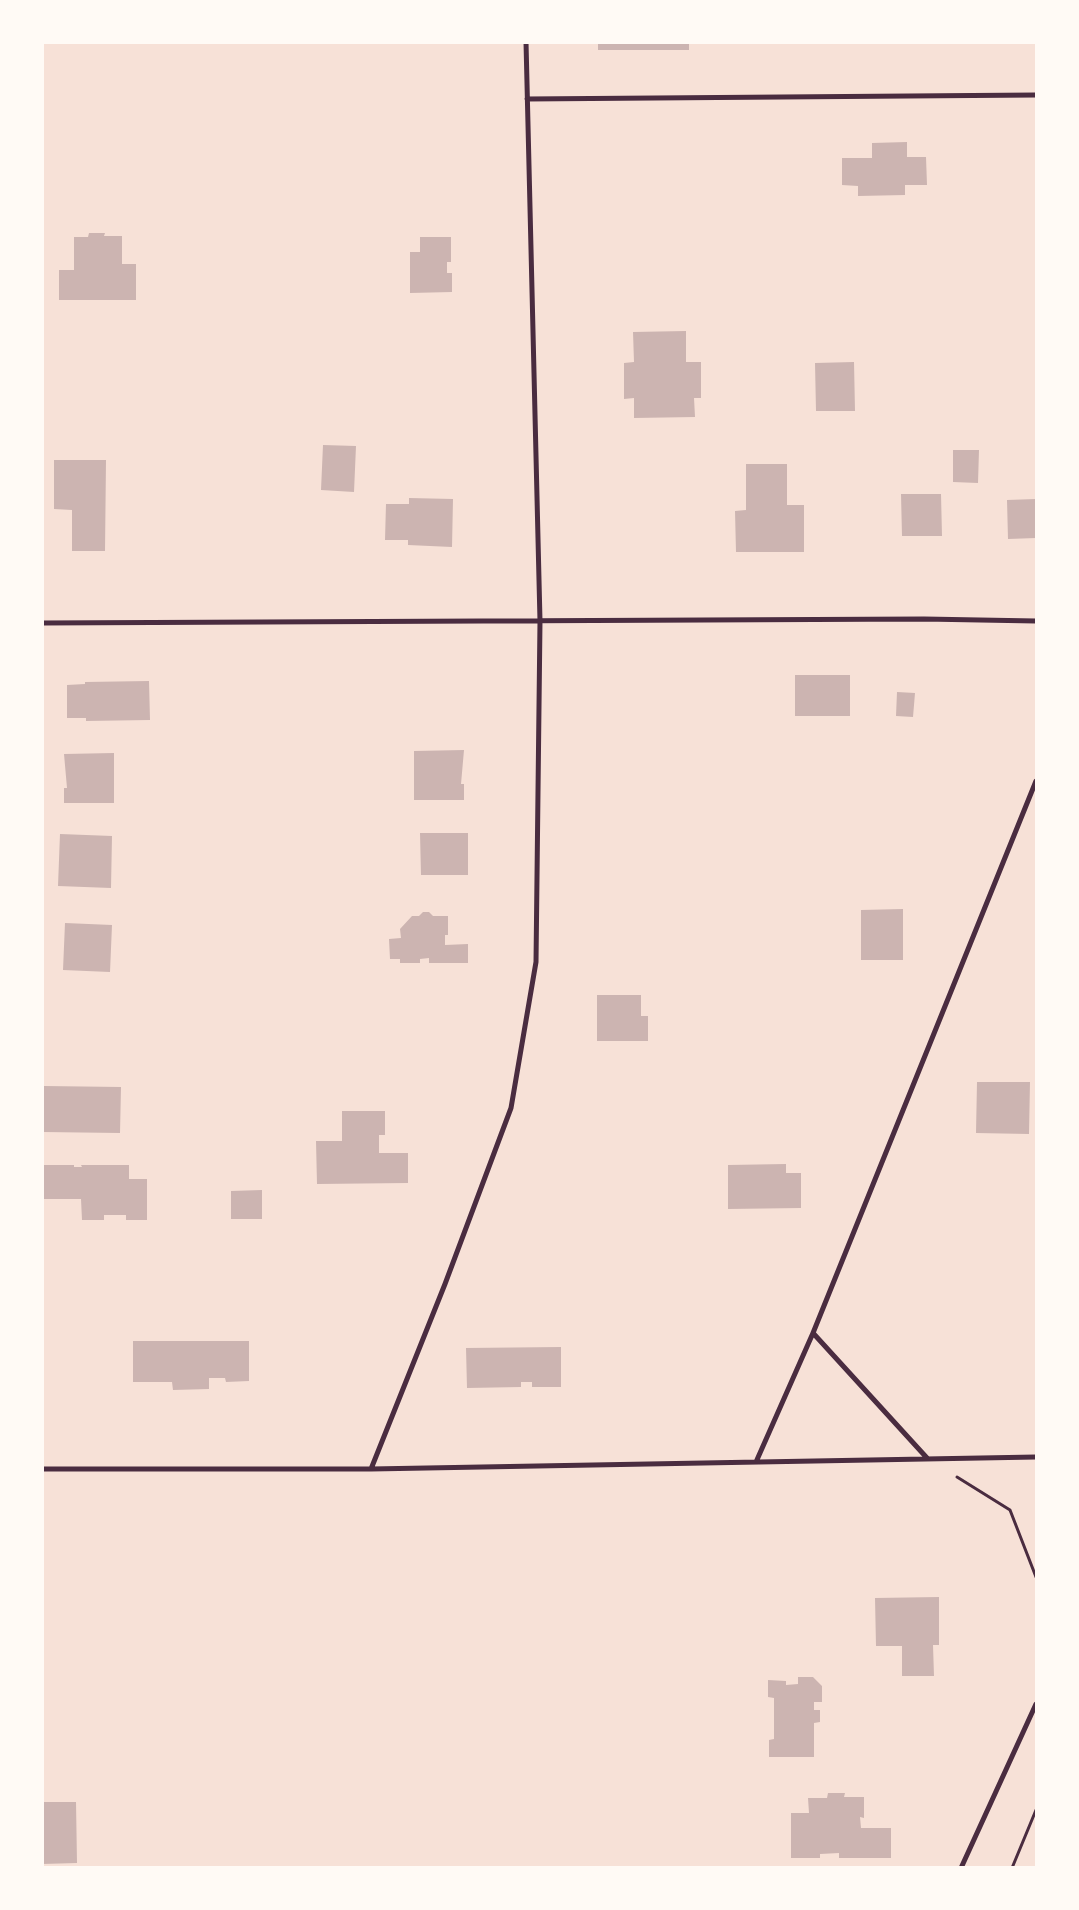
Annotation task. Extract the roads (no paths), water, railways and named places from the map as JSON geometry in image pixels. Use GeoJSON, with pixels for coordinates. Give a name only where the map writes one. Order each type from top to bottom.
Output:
{"type":"FeatureCollection","features":[{"type":"Feature","properties":{"kind":"street"},"geometry":{"type":"LineString","coordinates":[[371,1469],[445,1284],[511,1108],[536,962],[540,621],[526,42]]}},
{"type":"Feature","properties":{"kind":"street"},"geometry":{"type":"LineString","coordinates":[[527,99],[1036,95]]}},
{"type":"Feature","properties":{"kind":"street"},"geometry":{"type":"LineString","coordinates":[[42,623],[924,619],[1036,621]]}},
{"type":"Feature","properties":{"kind":"street"},"geometry":{"type":"LineString","coordinates":[[756,1462],[813,1333],[1036,781]]}},
{"type":"Feature","properties":{"kind":"street"},"geometry":{"type":"LineString","coordinates":[[813,1333],[927,1458]]}},
{"type":"Feature","properties":{"kind":"street"},"geometry":{"type":"LineString","coordinates":[[42,1469],[371,1469],[1036,1457]]}},
{"type":"Feature","properties":{"kind":"street"},"geometry":{"type":"LineString","coordinates":[[961,1868],[1036,1704]]}}]}
